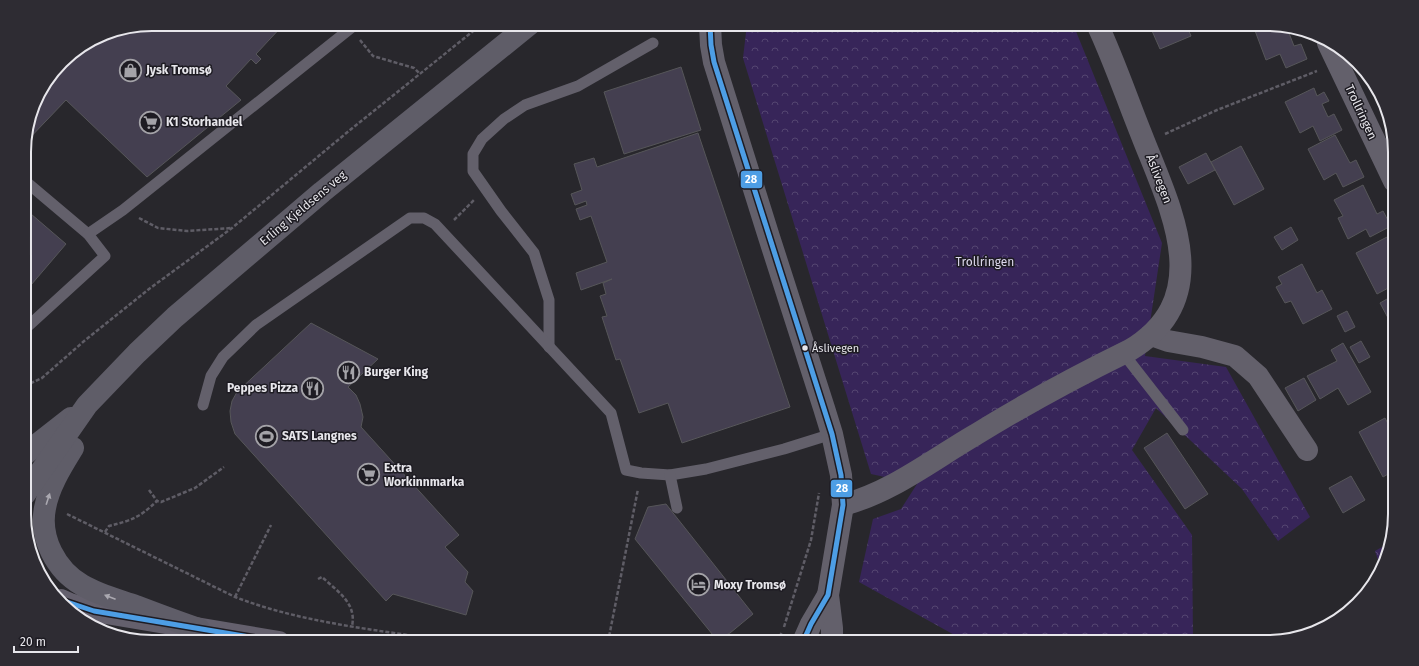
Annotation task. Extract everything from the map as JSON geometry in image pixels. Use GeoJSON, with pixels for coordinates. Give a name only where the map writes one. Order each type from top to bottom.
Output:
{"type":"FeatureCollection","features":[{"type":"Feature","properties":{"kind":"highway","name":"Erling Kjeldsens veg"},"geometry":{"type":"LineString","coordinates":[[31,485],[87,405],[114,376],[175,317],[269,236],[521,31]]}},
{"type":"Feature","properties":{"kind":"highway"},"geometry":{"type":"LineString","coordinates":[[114,376],[60,469],[52,488],[45,508],[44,526],[48,544],[55,559],[66,572],[82,585],[199,629]]}},
{"type":"Feature","properties":{"kind":"highway","name":"Erling Kjeldsens veg"},"geometry":{"type":"LineString","coordinates":[[31,449],[87,405]]}},
{"type":"Feature","properties":{"kind":"main road"},"geometry":{"type":"LineString","coordinates":[[71,604],[94,611],[236,635]]}},
{"type":"Feature","properties":{"kind":"street"},"geometry":{"type":"LineString","coordinates":[[710,31],[710,45],[714,62],[832,434],[841,475],[843,505],[828,594],[832,635]]}},
{"type":"Feature","properties":{"kind":"street","name":"Åslivegen"},"geometry":{"type":"LineString","coordinates":[[843,505],[859,501],[894,485],[1017,410],[1142,343],[1151,335],[1172,307],[1181,270],[1179,242],[1172,215],[1100,31]]}},
{"type":"Feature","properties":{"kind":"street","name":"Trollringen"},"geometry":{"type":"LineString","coordinates":[[1331,49],[1388,169]]}},
{"type":"Feature","properties":{"kind":"street"},"geometry":{"type":"LineString","coordinates":[[1151,335],[1168,341],[1202,347],[1235,356],[1258,376],[1307,450]]}},
{"type":"Feature","properties":{"kind":"street"},"geometry":{"type":"LineString","coordinates":[[806,635],[828,594]]}},
{"type":"Feature","properties":{"kind":"lane"},"geometry":{"type":"LineString","coordinates":[[88,234],[123,210],[347,31]]}},
{"type":"Feature","properties":{"kind":"lane"},"geometry":{"type":"LineString","coordinates":[[549,347],[549,300],[534,253],[501,211],[473,171],[473,154],[482,140],[504,119],[525,105],[578,86],[653,43]]}},
{"type":"Feature","properties":{"kind":"lane"},"geometry":{"type":"LineString","coordinates":[[31,186],[88,234],[105,256],[31,324]]}},
{"type":"Feature","properties":{"kind":"lane"},"geometry":{"type":"LineString","coordinates":[[203,405],[211,376],[223,357],[256,325],[410,218],[424,218],[435,224],[611,413],[626,470],[641,473],[670,475],[784,449],[832,434]]}},
{"type":"Feature","properties":{"kind":"lane"},"geometry":{"type":"LineString","coordinates":[[1123,353],[1183,430]]}},
{"type":"Feature","properties":{"kind":"lane"},"geometry":{"type":"LineString","coordinates":[[670,475],[677,508]]}},
{"type":"Feature","properties":{"kind":"path"},"geometry":{"type":"LineString","coordinates":[[31,383],[42,378],[83,342],[137,299],[232,228],[332,144],[473,31]]}},
{"type":"Feature","properties":{"kind":"path"},"geometry":{"type":"LineString","coordinates":[[373,56],[414,68],[420,74]]}},
{"type":"Feature","properties":{"kind":"path"},"geometry":{"type":"LineString","coordinates":[[1145,144],[1217,110],[1337,63]]}},
{"type":"Feature","properties":{"kind":"path"},"geometry":{"type":"LineString","coordinates":[[442,232],[485,189]]}},
{"type":"Feature","properties":{"kind":"path"},"geometry":{"type":"LineString","coordinates":[[123,210],[158,228],[187,231],[232,228]]}},
{"type":"Feature","properties":{"kind":"path"},"geometry":{"type":"LineString","coordinates":[[105,532],[109,526],[137,518],[157,501],[161,502],[195,488],[224,467]]}},
{"type":"Feature","properties":{"kind":"path"},"geometry":{"type":"LineString","coordinates":[[609,635],[641,473]]}},
{"type":"Feature","properties":{"kind":"path"},"geometry":{"type":"LineString","coordinates":[[780,635],[806,556],[815,521],[820,488],[825,483],[841,475]]}},
{"type":"Feature","properties":{"kind":"path"},"geometry":{"type":"LineString","coordinates":[[149,490],[157,501]]}},
{"type":"Feature","properties":{"kind":"path"},"geometry":{"type":"LineString","coordinates":[[67,514],[235,597],[261,607],[279,612],[352,626],[409,635]]}},
{"type":"Feature","properties":{"kind":"path"},"geometry":{"type":"LineString","coordinates":[[235,597],[271,525]]}},
{"type":"Feature","properties":{"kind":"path"},"geometry":{"type":"LineString","coordinates":[[318,579],[322,577],[350,605],[353,611],[352,626]]}},
{"type":"Feature","properties":{"kind":"green space","name":"Trollringen"},"geometry":{"type":"Polygon","coordinates":[[[746,31],[1076,31],[1162,243],[1145,356],[1226,367],[1310,517],[1278,541],[1242,489],[1156,408],[1132,450],[1192,535],[1193,635],[954,635],[859,582],[873,519],[901,509],[917,484],[871,474],[743,58],[746,31]]]}},
{"type":"Feature","properties":{"kind":"green space"},"geometry":{"type":"Polygon","coordinates":[[[1384,546],[1378,561],[1375,551],[1384,546]]]}},
{"type":"Feature","properties":{"kind":"building","name":"K1 Storhandel"},"geometry":{"type":"Polygon","coordinates":[[[277,31],[256,54],[261,59],[256,64],[251,59],[226,86],[241,100],[147,177],[66,100],[32,136],[40,106],[51,85],[66,66],[98,43],[121,35],[136,32],[277,31]]]}},
{"type":"Feature","properties":{"kind":"building"},"geometry":{"type":"Polygon","coordinates":[[[1152,31],[1189,31],[1191,36],[1160,49],[1152,31]]]}},
{"type":"Feature","properties":{"kind":"building"},"geometry":{"type":"Polygon","coordinates":[[[1255,31],[1289,33],[1294,46],[1301,44],[1307,59],[1286,68],[1280,54],[1266,60],[1255,31]]]}},
{"type":"Feature","properties":{"kind":"building"},"geometry":{"type":"Polygon","coordinates":[[[681,67],[701,130],[624,154],[604,92],[681,67]]]}},
{"type":"Feature","properties":{"kind":"building"},"geometry":{"type":"Polygon","coordinates":[[[1314,88],[1317,96],[1324,92],[1329,101],[1322,104],[1328,117],[1334,114],[1342,130],[1320,141],[1313,126],[1300,133],[1285,102],[1314,88]]]}},
{"type":"Feature","properties":{"kind":"building"},"geometry":{"type":"Polygon","coordinates":[[[698,133],[790,407],[682,443],[668,403],[639,413],[620,359],[616,360],[602,317],[607,316],[600,296],[606,294],[603,283],[612,279],[581,290],[576,273],[607,262],[591,216],[580,220],[576,209],[587,205],[586,201],[575,205],[571,194],[582,190],[574,164],[594,158],[597,167],[698,133]]]}},
{"type":"Feature","properties":{"kind":"building"},"geometry":{"type":"Polygon","coordinates":[[[1335,135],[1350,163],[1356,160],[1364,177],[1343,187],[1336,173],[1324,180],[1308,149],[1335,135]]]}},
{"type":"Feature","properties":{"kind":"building"},"geometry":{"type":"Polygon","coordinates":[[[1241,146],[1264,189],[1234,205],[1211,162],[1241,146]]]}},
{"type":"Feature","properties":{"kind":"building"},"geometry":{"type":"Polygon","coordinates":[[[1206,153],[1215,170],[1188,184],[1179,167],[1206,153]]]}},
{"type":"Feature","properties":{"kind":"building"},"geometry":{"type":"Polygon","coordinates":[[[1363,185],[1377,214],[1383,211],[1388,220],[1388,228],[1370,237],[1366,229],[1348,239],[1338,218],[1343,216],[1334,200],[1363,185]]]}},
{"type":"Feature","properties":{"kind":"building"},"geometry":{"type":"Polygon","coordinates":[[[31,214],[66,244],[31,285],[31,214]]]}},
{"type":"Feature","properties":{"kind":"building"},"geometry":{"type":"Polygon","coordinates":[[[1291,227],[1298,240],[1282,250],[1274,237],[1291,227]]]}},
{"type":"Feature","properties":{"kind":"building"},"geometry":{"type":"Polygon","coordinates":[[[1388,237],[1388,288],[1377,294],[1356,253],[1388,237]]]}},
{"type":"Feature","properties":{"kind":"building"},"geometry":{"type":"Polygon","coordinates":[[[1302,264],[1317,293],[1322,290],[1332,309],[1303,324],[1291,301],[1285,303],[1276,287],[1282,284],[1278,277],[1302,264]]]}},
{"type":"Feature","properties":{"kind":"building"},"geometry":{"type":"Polygon","coordinates":[[[1388,298],[1388,318],[1380,303],[1388,298]]]}},
{"type":"Feature","properties":{"kind":"building"},"geometry":{"type":"Polygon","coordinates":[[[1347,311],[1355,327],[1345,332],[1337,316],[1347,311]]]}},
{"type":"Feature","properties":{"kind":"building"},"geometry":{"type":"Polygon","coordinates":[[[311,323],[378,359],[348,387],[356,395],[360,404],[363,417],[361,427],[459,535],[445,547],[468,572],[465,582],[473,591],[466,615],[393,594],[386,601],[235,434],[231,422],[230,411],[232,401],[237,392],[311,323]]]}},
{"type":"Feature","properties":{"kind":"building"},"geometry":{"type":"Polygon","coordinates":[[[1361,341],[1370,357],[1359,363],[1350,347],[1361,341]]]}},
{"type":"Feature","properties":{"kind":"building"},"geometry":{"type":"Polygon","coordinates":[[[1343,343],[1371,392],[1348,405],[1338,388],[1320,399],[1307,376],[1337,361],[1331,350],[1343,343]]]}},
{"type":"Feature","properties":{"kind":"building"},"geometry":{"type":"Polygon","coordinates":[[[1304,378],[1316,400],[1298,411],[1285,388],[1304,378]]]}},
{"type":"Feature","properties":{"kind":"building"},"geometry":{"type":"Polygon","coordinates":[[[1385,418],[1388,424],[1388,474],[1383,477],[1359,432],[1385,418]]]}},
{"type":"Feature","properties":{"kind":"building"},"geometry":{"type":"Polygon","coordinates":[[[1167,433],[1208,494],[1185,509],[1144,448],[1167,433]]]}},
{"type":"Feature","properties":{"kind":"building"},"geometry":{"type":"Polygon","coordinates":[[[1351,476],[1365,500],[1343,513],[1329,488],[1351,476]]]}},
{"type":"Feature","properties":{"kind":"building"},"geometry":{"type":"Polygon","coordinates":[[[666,504],[753,614],[730,633],[726,635],[713,635],[635,539],[648,507],[666,504]]]}},
{"type":"Feature","properties":{"kind":"transit line","name":"28"},"geometry":{"type":"LineString","coordinates":[[710,31],[714,62],[832,434],[841,475],[843,505],[828,595],[806,635]]}},
{"type":"Feature","properties":{"kind":"transit line","name":"28"},"geometry":{"type":"LineString","coordinates":[[69,603],[94,611],[237,635]]}},
{"type":"Feature","properties":{"kind":"place","name":"Jysk Tromsø"},"geometry":{"type":"Point","coordinates":[130,70]}},
{"type":"Feature","properties":{"kind":"place","name":"K1 Storhandel"},"geometry":{"type":"Point","coordinates":[151,122]}},
{"type":"Feature","properties":{"kind":"place","name":"Åslivegen"},"geometry":{"type":"Point","coordinates":[805,348]}},
{"type":"Feature","properties":{"kind":"place","name":"Burger King"},"geometry":{"type":"Point","coordinates":[348,372]}},
{"type":"Feature","properties":{"kind":"place","name":"Peppes Pizza"},"geometry":{"type":"Point","coordinates":[313,388]}},
{"type":"Feature","properties":{"kind":"place","name":"SATS Langnes"},"geometry":{"type":"Point","coordinates":[266,436]}},
{"type":"Feature","properties":{"kind":"place","name":"Extra Workinnmarka"},"geometry":{"type":"Point","coordinates":[368,475]}},
{"type":"Feature","properties":{"kind":"place","name":"Moxy Tromsø"},"geometry":{"type":"Point","coordinates":[698,585]}}]}
